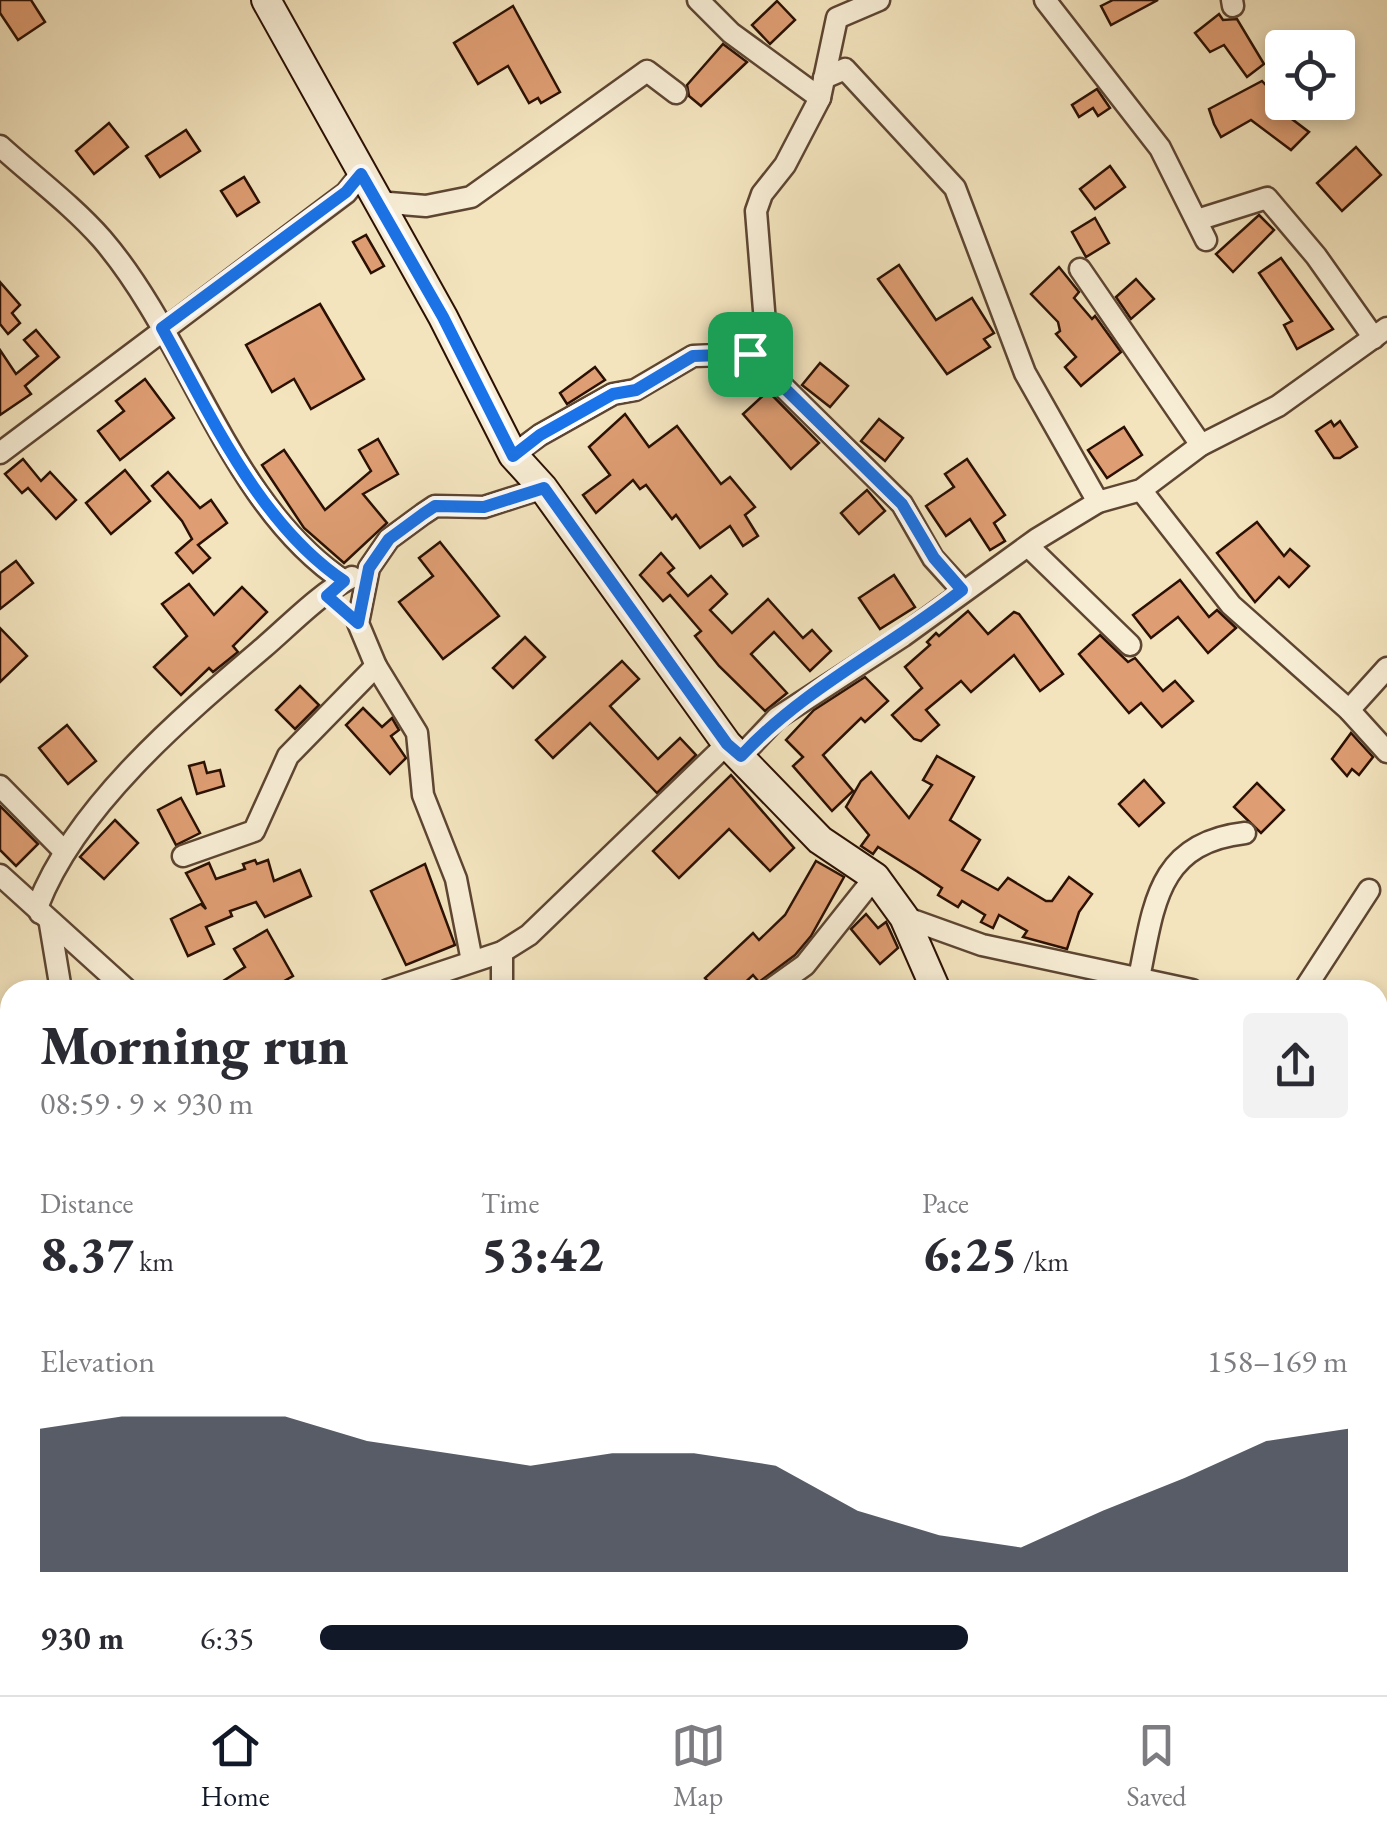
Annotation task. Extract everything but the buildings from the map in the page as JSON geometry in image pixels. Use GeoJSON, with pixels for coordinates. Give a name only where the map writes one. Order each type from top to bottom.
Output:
{"type":"FeatureCollection","features":[{"type":"Feature","properties":{"kind":"street"},"geometry":{"type":"LineString","coordinates":[[266,0],[443,317],[513,456],[544,488],[734,750],[820,840],[875,877],[904,917],[932,980]]}},
{"type":"Feature","properties":{"kind":"street"},"geometry":{"type":"LineString","coordinates":[[698,0],[731,33],[822,88]]}},
{"type":"Feature","properties":{"kind":"street"},"geometry":{"type":"LineString","coordinates":[[750,354],[766,334],[756,212],[762,194],[786,165],[822,88],[837,18],[879,0]]}},
{"type":"Feature","properties":{"kind":"street"},"geometry":{"type":"LineString","coordinates":[[418,980],[502,952],[529,935],[582,887],[663,801],[776,718],[903,636],[1028,546],[1098,502],[1140,490],[1201,446],[1278,406],[1380,333],[1267,198],[1201,230],[1160,148],[1045,0]]}},
{"type":"Feature","properties":{"kind":"street"},"geometry":{"type":"LineString","coordinates":[[822,88],[845,69],[955,188],[1025,373],[1098,502]]}},
{"type":"Feature","properties":{"kind":"street"},"geometry":{"type":"LineString","coordinates":[[376,202],[426,206],[471,197],[646,71],[676,93]]}},
{"type":"Feature","properties":{"kind":"street"},"geometry":{"type":"LineString","coordinates":[[0,146],[102,239],[162,328],[249,476],[306,551],[344,581]]}},
{"type":"Feature","properties":{"kind":"street"},"geometry":{"type":"LineString","coordinates":[[0,453],[338,199],[361,174]]}},
{"type":"Feature","properties":{"kind":"street"},"geometry":{"type":"LineString","coordinates":[[1080,269],[1201,446]]}},
{"type":"Feature","properties":{"kind":"street"},"geometry":{"type":"LineString","coordinates":[[513,456],[599,402],[636,390],[693,356],[750,354],[902,504],[934,558],[962,590]]}},
{"type":"Feature","properties":{"kind":"street"},"geometry":{"type":"LineString","coordinates":[[358,623],[369,568],[389,539],[435,506],[484,507],[544,488]]}},
{"type":"Feature","properties":{"kind":"street"},"geometry":{"type":"LineString","coordinates":[[1140,490],[1231,605],[1349,710],[1387,752]]}},
{"type":"Feature","properties":{"kind":"street"},"geometry":{"type":"LineString","coordinates":[[1028,546],[1130,644]]}},
{"type":"Feature","properties":{"kind":"street"},"geometry":{"type":"LineString","coordinates":[[58,980],[42,894],[66,852],[123,781],[212,689],[344,581],[369,568]]}},
{"type":"Feature","properties":{"kind":"street"},"geometry":{"type":"LineString","coordinates":[[327,596],[358,623],[376,666],[417,733],[424,796],[456,880],[472,962]]}},
{"type":"Feature","properties":{"kind":"street"},"geometry":{"type":"LineString","coordinates":[[183,856],[254,831],[288,756],[376,666]]}},
{"type":"Feature","properties":{"kind":"street"},"geometry":{"type":"LineString","coordinates":[[1349,710],[1387,668]]}},
{"type":"Feature","properties":{"kind":"street"},"geometry":{"type":"LineString","coordinates":[[0,786],[66,852]]}},
{"type":"Feature","properties":{"kind":"street"},"geometry":{"type":"LineString","coordinates":[[1140,978],[1157,888],[1198,845],[1245,832]]}},
{"type":"Feature","properties":{"kind":"street"},"geometry":{"type":"LineString","coordinates":[[0,875],[116,980]]}},
{"type":"Feature","properties":{"kind":"street"},"geometry":{"type":"LineString","coordinates":[[783,980],[805,964],[875,877]]}},
{"type":"Feature","properties":{"kind":"street"},"geometry":{"type":"LineString","coordinates":[[1310,980],[1369,890]]}},
{"type":"Feature","properties":{"kind":"street"},"geometry":{"type":"LineString","coordinates":[[904,917],[982,945],[1149,980]]}},
{"type":"Feature","properties":{"kind":"street"},"geometry":{"type":"LineString","coordinates":[[502,952],[502,980]]}},
{"type":"Feature","properties":{"kind":"route"},"geometry":{"type":"LineString","coordinates":[[361,174],[443,317],[513,456],[540,435],[613,394],[636,390],[693,356],[750,354],[902,504],[934,558],[962,590],[903,636],[776,718],[741,756],[727,744],[544,488],[484,507],[435,506],[423,514],[389,539],[369,568],[358,623],[327,596],[344,581],[306,551],[249,476],[218,430],[162,328],[346,192],[361,174]]}}]}
